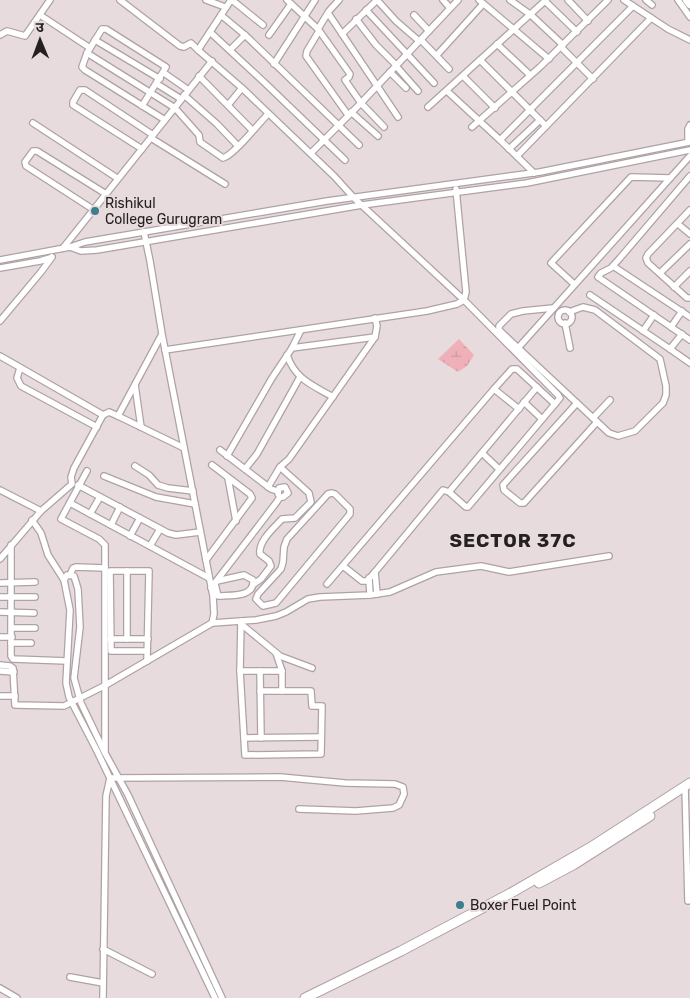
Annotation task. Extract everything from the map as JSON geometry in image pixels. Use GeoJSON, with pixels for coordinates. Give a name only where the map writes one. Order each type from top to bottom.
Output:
{"type":"FeatureCollection","features":[{"type":"Feature","properties":{"kind":"highway"},"geometry":{"type":"LineString","coordinates":[[320,998],[465,921],[688,788]]}},
{"type":"Feature","properties":{"kind":"highway"},"geometry":{"type":"LineString","coordinates":[[305,998],[465,921]]}},
{"type":"Feature","properties":{"kind":"main road"},"geometry":{"type":"LineString","coordinates":[[687,0],[690,4]]}},
{"type":"Feature","properties":{"kind":"street"},"geometry":{"type":"LineString","coordinates":[[0,35],[7,31],[25,36],[50,0]]}},
{"type":"Feature","properties":{"kind":"street"},"geometry":{"type":"LineString","coordinates":[[120,0],[182,47],[190,43],[242,88],[311,153],[354,198],[464,300],[558,395],[559,399],[555,404],[467,507],[449,492],[443,490],[370,578],[362,581],[343,566]]}},
{"type":"Feature","properties":{"kind":"street"},"geometry":{"type":"LineString","coordinates":[[206,0],[224,7]]}},
{"type":"Feature","properties":{"kind":"street"},"geometry":{"type":"LineString","coordinates":[[198,50],[224,7],[231,0],[263,25]]}},
{"type":"Feature","properties":{"kind":"street"},"geometry":{"type":"LineString","coordinates":[[274,64],[315,0]]}},
{"type":"Feature","properties":{"kind":"street"},"geometry":{"type":"LineString","coordinates":[[339,0],[328,13],[306,51],[306,56],[350,113],[378,136]]}},
{"type":"Feature","properties":{"kind":"street"},"geometry":{"type":"LineString","coordinates":[[442,0],[450,8]]}},
{"type":"Feature","properties":{"kind":"street"},"geometry":{"type":"LineString","coordinates":[[311,153],[458,0]]}},
{"type":"Feature","properties":{"kind":"street"},"geometry":{"type":"LineString","coordinates":[[510,0],[530,15],[593,79]]}},
{"type":"Feature","properties":{"kind":"street"},"geometry":{"type":"LineString","coordinates":[[428,107],[546,0],[577,32]]}},
{"type":"Feature","properties":{"kind":"street"},"geometry":{"type":"LineString","coordinates":[[568,0],[588,21]]}},
{"type":"Feature","properties":{"kind":"street"},"geometry":{"type":"LineString","coordinates":[[472,127],[577,32],[608,0]]}},
{"type":"Feature","properties":{"kind":"street"},"geometry":{"type":"LineString","coordinates":[[624,0],[690,40]]}},
{"type":"Feature","properties":{"kind":"street"},"geometry":{"type":"LineString","coordinates":[[646,0],[652,5]]}},
{"type":"Feature","properties":{"kind":"street"},"geometry":{"type":"LineString","coordinates":[[678,0],[690,17]]}},
{"type":"Feature","properties":{"kind":"street"},"geometry":{"type":"LineString","coordinates":[[342,34],[356,19],[378,1],[396,21],[437,55],[449,69]]}},
{"type":"Feature","properties":{"kind":"street"},"geometry":{"type":"LineString","coordinates":[[270,35],[289,2],[318,30],[350,74],[344,80],[361,103],[384,127]]}},
{"type":"Feature","properties":{"kind":"street"},"geometry":{"type":"LineString","coordinates":[[437,55],[481,2],[549,58]]}},
{"type":"Feature","properties":{"kind":"street"},"geometry":{"type":"LineString","coordinates":[[500,140],[633,6]]}},
{"type":"Feature","properties":{"kind":"street"},"geometry":{"type":"LineString","coordinates":[[366,10],[434,83]]}},
{"type":"Feature","properties":{"kind":"street"},"geometry":{"type":"LineString","coordinates":[[328,13],[398,117]]}},
{"type":"Feature","properties":{"kind":"street"},"geometry":{"type":"LineString","coordinates":[[40,15],[89,51],[175,108],[199,135],[200,142],[222,157],[227,157],[268,114]]}},
{"type":"Feature","properties":{"kind":"street"},"geometry":{"type":"LineString","coordinates":[[220,15],[245,35],[359,145]]}},
{"type":"Feature","properties":{"kind":"street"},"geometry":{"type":"LineString","coordinates":[[414,15],[429,31]]}},
{"type":"Feature","properties":{"kind":"street"},"geometry":{"type":"LineString","coordinates":[[516,156],[651,18]]}},
{"type":"Feature","properties":{"kind":"street"},"geometry":{"type":"LineString","coordinates":[[356,19],[376,45],[418,91]]}},
{"type":"Feature","properties":{"kind":"street"},"geometry":{"type":"LineString","coordinates":[[142,106],[164,73],[165,66],[106,29],[100,30],[82,63],[83,68],[142,106],[165,120]]}},
{"type":"Feature","properties":{"kind":"street"},"geometry":{"type":"LineString","coordinates":[[210,32],[345,160]]}},
{"type":"Feature","properties":{"kind":"street"},"geometry":{"type":"LineString","coordinates":[[230,50],[245,35]]}},
{"type":"Feature","properties":{"kind":"street"},"geometry":{"type":"LineString","coordinates":[[95,40],[158,81],[184,94]]}},
{"type":"Feature","properties":{"kind":"street"},"geometry":{"type":"LineString","coordinates":[[496,44],[530,75]]}},
{"type":"Feature","properties":{"kind":"street"},"geometry":{"type":"LineString","coordinates":[[480,60],[546,126]]}},
{"type":"Feature","properties":{"kind":"street"},"geometry":{"type":"LineString","coordinates":[[66,247],[117,178],[212,61]]}},
{"type":"Feature","properties":{"kind":"street"},"geometry":{"type":"LineString","coordinates":[[390,72],[406,88]]}},
{"type":"Feature","properties":{"kind":"street"},"geometry":{"type":"LineString","coordinates":[[164,73],[238,146]]}},
{"type":"Feature","properties":{"kind":"street"},"geometry":{"type":"LineString","coordinates":[[199,76],[252,130]]}},
{"type":"Feature","properties":{"kind":"street"},"geometry":{"type":"LineString","coordinates":[[463,76],[495,108]]}},
{"type":"Feature","properties":{"kind":"street"},"geometry":{"type":"LineString","coordinates":[[228,105],[242,88]]}},
{"type":"Feature","properties":{"kind":"street"},"geometry":{"type":"LineString","coordinates":[[142,149],[74,105],[72,102],[80,90],[85,90],[225,184]]}},
{"type":"Feature","properties":{"kind":"street"},"geometry":{"type":"LineString","coordinates":[[447,91],[534,173]]}},
{"type":"Feature","properties":{"kind":"street"},"geometry":{"type":"LineString","coordinates":[[510,149],[540,120]]}},
{"type":"Feature","properties":{"kind":"street"},"geometry":{"type":"LineString","coordinates":[[33,123],[117,178]]}},
{"type":"Feature","properties":{"kind":"street"},"geometry":{"type":"LineString","coordinates":[[0,260],[56,250],[85,242],[305,204],[534,173],[689,142],[688,130],[690,126]]}},
{"type":"Feature","properties":{"kind":"street"},"geometry":{"type":"LineString","coordinates":[[94,210],[26,166],[25,162],[33,151],[37,150],[106,194]]}},
{"type":"Feature","properties":{"kind":"street"},"geometry":{"type":"LineString","coordinates":[[66,247],[80,251],[90,251],[362,205],[527,183],[690,150]]}},
{"type":"Feature","properties":{"kind":"street"},"geometry":{"type":"LineString","coordinates":[[518,348],[690,156]]}},
{"type":"Feature","properties":{"kind":"street"},"geometry":{"type":"LineString","coordinates":[[690,176],[613,266],[598,277],[690,340]]}},
{"type":"Feature","properties":{"kind":"street"},"geometry":{"type":"LineString","coordinates":[[574,284],[551,264],[631,177],[670,178]]}},
{"type":"Feature","properties":{"kind":"street"},"geometry":{"type":"LineString","coordinates":[[165,350],[446,307],[464,300],[466,292],[455,184]]}},
{"type":"Feature","properties":{"kind":"street"},"geometry":{"type":"LineString","coordinates":[[690,210],[646,256],[648,263],[687,298],[690,298]]}},
{"type":"Feature","properties":{"kind":"street"},"geometry":{"type":"LineString","coordinates":[[678,224],[690,234]]}},
{"type":"Feature","properties":{"kind":"street"},"geometry":{"type":"LineString","coordinates":[[685,230],[690,224]]}},
{"type":"Feature","properties":{"kind":"street"},"geometry":{"type":"LineString","coordinates":[[144,232],[200,532],[210,578],[218,596],[247,594],[271,566],[269,561],[260,554],[259,547],[282,519],[296,518],[311,502],[309,493],[280,467]]}},
{"type":"Feature","properties":{"kind":"street"},"geometry":{"type":"LineString","coordinates":[[660,273],[690,244]]}},
{"type":"Feature","properties":{"kind":"street"},"geometry":{"type":"LineString","coordinates":[[0,321],[41,272],[56,250]]}},
{"type":"Feature","properties":{"kind":"street"},"geometry":{"type":"LineString","coordinates":[[0,268],[52,257]]}},
{"type":"Feature","properties":{"kind":"street"},"geometry":{"type":"LineString","coordinates":[[613,266],[690,317]]}},
{"type":"Feature","properties":{"kind":"street"},"geometry":{"type":"LineString","coordinates":[[674,287],[690,271]]}},
{"type":"Feature","properties":{"kind":"street"},"geometry":{"type":"LineString","coordinates":[[565,294],[570,320],[566,323]]}},
{"type":"Feature","properties":{"kind":"street"},"geometry":{"type":"LineString","coordinates":[[590,295],[690,363]]}},
{"type":"Feature","properties":{"kind":"street"},"geometry":{"type":"LineString","coordinates":[[558,316],[561,311],[583,307],[595,310],[657,356],[662,363],[666,386],[665,400],[635,430],[623,435],[609,433],[499,330],[499,326],[504,319],[515,312],[551,310],[558,316],[560,321],[566,323]]}},
{"type":"Feature","properties":{"kind":"street"},"geometry":{"type":"LineString","coordinates":[[671,327],[682,311]]}},
{"type":"Feature","properties":{"kind":"street"},"geometry":{"type":"LineString","coordinates":[[643,331],[654,315]]}},
{"type":"Feature","properties":{"kind":"street"},"geometry":{"type":"LineString","coordinates":[[268,487],[280,467],[289,459],[375,337],[377,330],[375,318]]}},
{"type":"Feature","properties":{"kind":"street"},"geometry":{"type":"LineString","coordinates":[[566,323],[570,348]]}},
{"type":"Feature","properties":{"kind":"street"},"geometry":{"type":"LineString","coordinates":[[226,456],[272,378],[288,355],[300,330]]}},
{"type":"Feature","properties":{"kind":"street"},"geometry":{"type":"LineString","coordinates":[[118,416],[162,334]]}},
{"type":"Feature","properties":{"kind":"street"},"geometry":{"type":"LineString","coordinates":[[670,349],[682,334]]}},
{"type":"Feature","properties":{"kind":"street"},"geometry":{"type":"LineString","coordinates":[[292,348],[375,337]]}},
{"type":"Feature","properties":{"kind":"street"},"geometry":{"type":"LineString","coordinates":[[288,355],[291,365],[300,378],[333,397]]}},
{"type":"Feature","properties":{"kind":"street"},"geometry":{"type":"LineString","coordinates":[[0,356],[103,415]]}},
{"type":"Feature","properties":{"kind":"street"},"geometry":{"type":"LineString","coordinates":[[20,368],[18,381],[21,386],[96,427]]}},
{"type":"Feature","properties":{"kind":"street"},"geometry":{"type":"LineString","coordinates":[[328,584],[512,369],[515,368],[555,404]]}},
{"type":"Feature","properties":{"kind":"street"},"geometry":{"type":"LineString","coordinates":[[245,469],[257,454],[300,378]]}},
{"type":"Feature","properties":{"kind":"street"},"geometry":{"type":"LineString","coordinates":[[135,385],[141,427]]}},
{"type":"Feature","properties":{"kind":"street"},"geometry":{"type":"LineString","coordinates":[[449,492],[537,387]]}},
{"type":"Feature","properties":{"kind":"street"},"geometry":{"type":"LineString","coordinates":[[494,389],[519,409]]}},
{"type":"Feature","properties":{"kind":"street"},"geometry":{"type":"LineString","coordinates":[[577,403],[503,485],[504,490],[520,503],[524,503],[610,400]]}},
{"type":"Feature","properties":{"kind":"street"},"geometry":{"type":"LineString","coordinates":[[524,402],[542,419]]}},
{"type":"Feature","properties":{"kind":"street"},"geometry":{"type":"LineString","coordinates":[[0,559],[32,520],[71,485],[72,471],[103,415],[109,412],[184,448]]}},
{"type":"Feature","properties":{"kind":"street"},"geometry":{"type":"LineString","coordinates":[[212,623],[214,584],[279,494],[220,450]]}},
{"type":"Feature","properties":{"kind":"street"},"geometry":{"type":"LineString","coordinates":[[482,453],[499,469]]}},
{"type":"Feature","properties":{"kind":"street"},"geometry":{"type":"LineString","coordinates":[[206,560],[236,521],[252,496],[212,465]]}},
{"type":"Feature","properties":{"kind":"street"},"geometry":{"type":"LineString","coordinates":[[135,466],[149,475],[156,483],[168,488],[193,490]]}},
{"type":"Feature","properties":{"kind":"street"},"geometry":{"type":"LineString","coordinates":[[87,471],[61,519],[102,541],[105,545],[105,753],[101,760]]}},
{"type":"Feature","properties":{"kind":"street"},"geometry":{"type":"LineString","coordinates":[[104,476],[151,496],[195,504]]}},
{"type":"Feature","properties":{"kind":"street"},"geometry":{"type":"LineString","coordinates":[[228,478],[236,521]]}},
{"type":"Feature","properties":{"kind":"street"},"geometry":{"type":"LineString","coordinates":[[72,481],[160,529],[176,535],[200,532]]}},
{"type":"Feature","properties":{"kind":"street"},"geometry":{"type":"LineString","coordinates":[[165,500],[168,488]]}},
{"type":"Feature","properties":{"kind":"street"},"geometry":{"type":"LineString","coordinates":[[0,490],[41,511]]}},
{"type":"Feature","properties":{"kind":"street"},"geometry":{"type":"LineString","coordinates":[[328,494],[335,494],[350,509],[350,514],[279,600],[266,605],[257,601],[258,594],[281,569],[287,539],[328,494]]}},
{"type":"Feature","properties":{"kind":"street"},"geometry":{"type":"LineString","coordinates":[[90,514],[100,497]]}},
{"type":"Feature","properties":{"kind":"street"},"geometry":{"type":"LineString","coordinates":[[70,503],[210,578]]}},
{"type":"Feature","properties":{"kind":"street"},"geometry":{"type":"LineString","coordinates":[[110,525],[120,507]]}},
{"type":"Feature","properties":{"kind":"street"},"geometry":{"type":"LineString","coordinates":[[130,536],[140,518]]}},
{"type":"Feature","properties":{"kind":"street"},"geometry":{"type":"LineString","coordinates":[[32,520],[41,533],[48,555],[64,580],[70,610],[66,683],[71,702],[110,778],[215,998]]}},
{"type":"Feature","properties":{"kind":"street"},"geometry":{"type":"LineString","coordinates":[[150,546],[160,529]]}},
{"type":"Feature","properties":{"kind":"street"},"geometry":{"type":"LineString","coordinates":[[11,545],[11,656],[13,658],[67,661]]}},
{"type":"Feature","properties":{"kind":"street"},"geometry":{"type":"LineString","coordinates":[[0,665],[12,666],[14,672],[15,705],[64,706],[104,686],[212,623],[241,623],[267,618],[286,612],[308,599],[390,592],[436,572],[481,566],[509,572],[608,556]]}},
{"type":"Feature","properties":{"kind":"street"},"geometry":{"type":"LineString","coordinates":[[64,580],[70,575],[73,568],[76,567],[105,568]]}},
{"type":"Feature","properties":{"kind":"street"},"geometry":{"type":"LineString","coordinates":[[147,651],[111,652],[110,571],[149,571],[147,661]]}},
{"type":"Feature","properties":{"kind":"street"},"geometry":{"type":"LineString","coordinates":[[127,571],[127,639]]}},
{"type":"Feature","properties":{"kind":"street"},"geometry":{"type":"LineString","coordinates":[[376,572],[377,594]]}},
{"type":"Feature","properties":{"kind":"street"},"geometry":{"type":"LineString","coordinates":[[70,575],[74,576],[78,589],[80,627],[74,678],[79,698],[222,998]]}},
{"type":"Feature","properties":{"kind":"street"},"geometry":{"type":"LineString","coordinates":[[214,584],[244,575],[253,580],[254,584]]}},
{"type":"Feature","properties":{"kind":"street"},"geometry":{"type":"LineString","coordinates":[[370,578],[370,595]]}},
{"type":"Feature","properties":{"kind":"street"},"geometry":{"type":"LineString","coordinates":[[1,583],[35,582]]}},
{"type":"Feature","properties":{"kind":"street"},"geometry":{"type":"LineString","coordinates":[[0,597],[35,597]]}},
{"type":"Feature","properties":{"kind":"street"},"geometry":{"type":"LineString","coordinates":[[266,605],[267,618]]}},
{"type":"Feature","properties":{"kind":"street"},"geometry":{"type":"LineString","coordinates":[[0,612],[34,612]]}},
{"type":"Feature","properties":{"kind":"street"},"geometry":{"type":"LineString","coordinates":[[241,623],[276,653],[288,660],[312,668]]}},
{"type":"Feature","properties":{"kind":"street"},"geometry":{"type":"LineString","coordinates":[[241,623],[240,671],[245,755],[321,754],[322,706],[312,706],[311,691],[260,691]]}},
{"type":"Feature","properties":{"kind":"street"},"geometry":{"type":"LineString","coordinates":[[12,628],[35,628]]}},
{"type":"Feature","properties":{"kind":"street"},"geometry":{"type":"LineString","coordinates":[[0,637],[31,643]]}},
{"type":"Feature","properties":{"kind":"street"},"geometry":{"type":"LineString","coordinates":[[110,639],[148,639]]}},
{"type":"Feature","properties":{"kind":"street"},"geometry":{"type":"LineString","coordinates":[[276,653],[282,671],[282,691]]}},
{"type":"Feature","properties":{"kind":"street"},"geometry":{"type":"LineString","coordinates":[[0,671],[14,672]]}},
{"type":"Feature","properties":{"kind":"street"},"geometry":{"type":"LineString","coordinates":[[240,671],[282,671]]}},
{"type":"Feature","properties":{"kind":"street"},"geometry":{"type":"LineString","coordinates":[[260,671],[261,738]]}},
{"type":"Feature","properties":{"kind":"street"},"geometry":{"type":"LineString","coordinates":[[0,696],[15,696]]}},
{"type":"Feature","properties":{"kind":"street"},"geometry":{"type":"LineString","coordinates":[[244,738],[321,737]]}},
{"type":"Feature","properties":{"kind":"street"},"geometry":{"type":"LineString","coordinates":[[110,778],[302,778],[345,783],[399,784],[403,787],[404,794],[399,805],[393,808],[356,811],[299,809]]}},
{"type":"Feature","properties":{"kind":"street"},"geometry":{"type":"LineString","coordinates":[[103,998],[106,796],[110,778]]}},
{"type":"Feature","properties":{"kind":"street"},"geometry":{"type":"LineString","coordinates":[[688,788],[688,901]]}},
{"type":"Feature","properties":{"kind":"street"},"geometry":{"type":"LineString","coordinates":[[103,949],[152,974]]}},
{"type":"Feature","properties":{"kind":"street"},"geometry":{"type":"LineString","coordinates":[[70,977],[103,983]]}},
{"type":"Feature","properties":{"kind":"street"},"geometry":{"type":"LineString","coordinates":[[0,988],[17,998]]}},
{"type":"Feature","properties":{"kind":"green space"},"geometry":{"type":"Polygon","coordinates":[[[459,339],[474,355],[467,366],[458,372],[438,359],[459,339]]]}},
{"type":"Feature","properties":{"kind":"place","name":"Rishikul College Gurugram"},"geometry":{"type":"Point","coordinates":[95,211]}},
{"type":"Feature","properties":{"kind":"place","name":"Boxer Fuel Point"},"geometry":{"type":"Point","coordinates":[460,905]}},
{"type":"Feature","properties":{"kind":"district","name":"SECTOR 37C"},"geometry":{"type":"Point","coordinates":[513,540]}}]}
